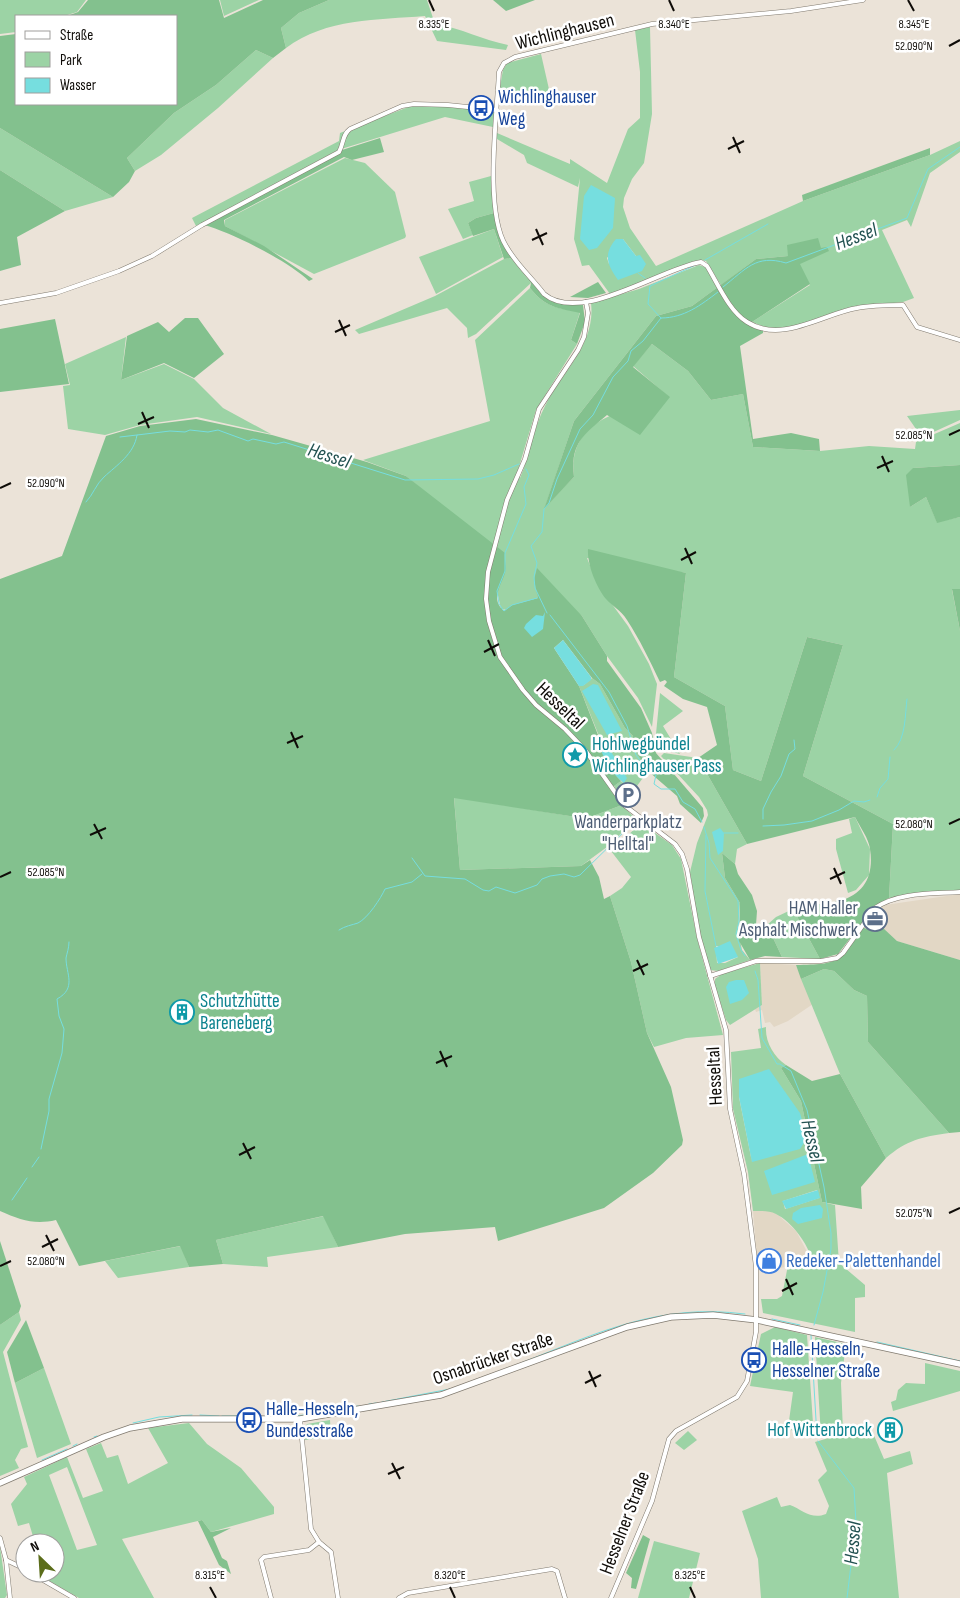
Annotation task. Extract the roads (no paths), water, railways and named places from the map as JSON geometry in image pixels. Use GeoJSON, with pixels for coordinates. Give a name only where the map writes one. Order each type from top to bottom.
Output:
{"type":"FeatureCollection","features":[{"type":"Feature","properties":{"kind":"main road","name":"Osnabrücker Straße"},"geometry":{"type":"LineString","coordinates":[[0,1483],[117,1432],[157,1422],[196,1418],[300,1419],[441,1395],[647,1321],[671,1317],[714,1315],[757,1320],[960,1364]]}},
{"type":"Feature","properties":{"kind":"street","name":"Wichlinghausen"},"geometry":{"type":"LineString","coordinates":[[864,0],[791,11],[652,24],[515,57],[504,63],[499,72],[493,174],[498,222],[505,246],[548,298],[557,301],[586,302],[611,296],[700,262],[707,266],[729,302],[746,322],[770,331],[793,328],[857,308],[903,305],[916,327],[960,340]]}},
{"type":"Feature","properties":{"kind":"street"},"geometry":{"type":"LineString","coordinates":[[0,303],[56,293],[84,284],[152,256],[202,225],[339,152],[343,146],[344,136],[350,129],[402,106],[427,104],[498,110]]}},
{"type":"Feature","properties":{"kind":"street","name":"Hesseltal"},"geometry":{"type":"LineString","coordinates":[[586,302],[588,314],[584,337],[578,350],[540,409],[525,459],[507,500],[488,572],[486,599],[489,621],[500,657],[536,705],[564,728],[585,750],[624,805],[675,844],[682,854],[688,869],[699,938],[726,1030],[730,1109],[744,1174],[750,1216],[756,1275],[757,1320]]}},
{"type":"Feature","properties":{"kind":"street"},"geometry":{"type":"LineString","coordinates":[[710,976],[756,961],[821,961],[837,958],[860,926],[882,903],[903,897],[960,892]]}},
{"type":"Feature","properties":{"kind":"street","name":"Hesselner Straße"},"geometry":{"type":"LineString","coordinates":[[611,1598],[652,1501],[667,1444],[676,1431],[737,1397],[742,1391],[747,1381],[757,1320]]}},
{"type":"Feature","properties":{"kind":"street"},"geometry":{"type":"LineString","coordinates":[[300,1419],[311,1529],[319,1542],[331,1552],[338,1598]]}},
{"type":"Feature","properties":{"kind":"street"},"geometry":{"type":"LineString","coordinates":[[0,1538],[6,1560],[10,1598]]}},
{"type":"Feature","properties":{"kind":"street"},"geometry":{"type":"LineString","coordinates":[[271,1598],[262,1560],[264,1557],[309,1550],[319,1542]]}},
{"type":"Feature","properties":{"kind":"street"},"geometry":{"type":"LineString","coordinates":[[6,1560],[15,1564]]}},
{"type":"Feature","properties":{"kind":"street"},"geometry":{"type":"LineString","coordinates":[[399,1598],[408,1593],[552,1569],[557,1571],[565,1598]]}},
{"type":"Feature","properties":{"kind":"street"},"geometry":{"type":"LineString","coordinates":[[48,1583],[74,1598]]}},
{"type":"Feature","properties":{"kind":"water"},"geometry":{"type":"Polygon","coordinates":[[[591,185],[615,198],[613,228],[597,248],[589,250],[580,239],[584,196],[591,185]]]}},
{"type":"Feature","properties":{"kind":"water"},"geometry":{"type":"Polygon","coordinates":[[[616,239],[623,239],[636,256],[640,255],[646,264],[642,271],[618,280],[608,260],[609,250],[616,239]]]}},
{"type":"Feature","properties":{"kind":"water"},"geometry":{"type":"Polygon","coordinates":[[[545,612],[543,629],[532,637],[524,628],[526,624],[536,615],[543,616],[545,612]]]}},
{"type":"Feature","properties":{"kind":"water"},"geometry":{"type":"Polygon","coordinates":[[[563,640],[591,677],[591,680],[583,686],[579,686],[554,648],[563,640]]]}},
{"type":"Feature","properties":{"kind":"water"},"geometry":{"type":"Polygon","coordinates":[[[593,684],[598,685],[622,731],[607,735],[582,691],[593,684]]]}},
{"type":"Feature","properties":{"kind":"water"},"geometry":{"type":"Polygon","coordinates":[[[604,740],[627,778],[624,783],[612,771],[605,760],[600,743],[604,740]]]}},
{"type":"Feature","properties":{"kind":"water"},"geometry":{"type":"Polygon","coordinates":[[[720,828],[724,833],[723,851],[718,855],[712,832],[720,828]]]}},
{"type":"Feature","properties":{"kind":"water"},"geometry":{"type":"Polygon","coordinates":[[[730,941],[738,957],[718,964],[714,948],[730,941]]]}},
{"type":"Feature","properties":{"kind":"water"},"geometry":{"type":"Polygon","coordinates":[[[744,980],[749,993],[742,1000],[730,1004],[726,987],[729,982],[744,980]]]}},
{"type":"Feature","properties":{"kind":"water"},"geometry":{"type":"Polygon","coordinates":[[[769,1069],[800,1113],[807,1138],[800,1149],[752,1162],[739,1097],[739,1079],[769,1069]]]}},
{"type":"Feature","properties":{"kind":"water"},"geometry":{"type":"Polygon","coordinates":[[[808,1154],[815,1182],[772,1195],[764,1171],[808,1154]]]}},
{"type":"Feature","properties":{"kind":"water"},"geometry":{"type":"Polygon","coordinates":[[[818,1190],[820,1198],[786,1209],[782,1201],[818,1190]]]}},
{"type":"Feature","properties":{"kind":"water"},"geometry":{"type":"Polygon","coordinates":[[[820,1205],[823,1209],[822,1218],[798,1224],[792,1219],[793,1213],[801,1208],[820,1205]]]}},
{"type":"Feature","properties":{"kind":"waterway","name":"Hessel"},"geometry":{"type":"LineString","coordinates":[[723,287],[745,269],[759,262],[767,260],[786,263],[907,218],[928,169],[960,147]]}},
{"type":"Feature","properties":{"kind":"waterway","name":"Hessel"},"geometry":{"type":"LineString","coordinates":[[705,260],[768,224]]}},
{"type":"Feature","properties":{"kind":"waterway","name":"Hessel"},"geometry":{"type":"LineString","coordinates":[[661,318],[648,304],[650,286],[698,264]]}},
{"type":"Feature","properties":{"kind":"waterway","name":"Hessel"},"geometry":{"type":"LineString","coordinates":[[638,273],[645,278]]}},
{"type":"Feature","properties":{"kind":"waterway","name":"Hessel"},"geometry":{"type":"LineString","coordinates":[[547,613],[535,588],[534,577],[537,563],[531,546],[542,532],[544,509],[549,503],[557,479],[580,429],[593,415],[613,377],[628,361],[631,351],[643,341],[661,318],[685,313],[699,306],[718,292]]}},
{"type":"Feature","properties":{"kind":"waterway","name":"Hessel"},"geometry":{"type":"LineString","coordinates":[[86,502],[101,480],[129,453],[137,435],[170,431],[185,432],[190,430],[208,432],[218,430],[248,441],[253,439],[276,444],[284,442],[405,480],[478,479],[494,475],[519,464]]}},
{"type":"Feature","properties":{"kind":"waterway","name":"Hessel"},"geometry":{"type":"LineString","coordinates":[[120,437],[137,435]]}},
{"type":"Feature","properties":{"kind":"waterway","name":"Hessel"},"geometry":{"type":"LineString","coordinates":[[526,469],[529,475],[524,487],[526,504],[505,553],[505,571],[497,591],[499,604],[504,611],[512,605],[537,598]]}},
{"type":"Feature","properties":{"kind":"waterway","name":"Hessel"},"geometry":{"type":"LineString","coordinates":[[550,615],[609,692],[627,726],[636,755],[645,767],[656,775],[654,784],[661,789],[675,789],[683,802],[695,809],[702,822]]}},
{"type":"Feature","properties":{"kind":"waterway"},"geometry":{"type":"LineString","coordinates":[[894,750],[901,740],[903,733],[907,699]]}},
{"type":"Feature","properties":{"kind":"waterway"},"geometry":{"type":"LineString","coordinates":[[763,819],[763,809],[781,776],[789,754],[795,749],[794,740]]}},
{"type":"Feature","properties":{"kind":"waterway"},"geometry":{"type":"LineString","coordinates":[[877,797],[880,788],[888,779],[890,757]]}},
{"type":"Feature","properties":{"kind":"waterway"},"geometry":{"type":"LineString","coordinates":[[763,826],[812,821],[839,810],[854,801],[864,802],[870,800]]}},
{"type":"Feature","properties":{"kind":"waterway"},"geometry":{"type":"LineString","coordinates":[[412,858],[425,876],[465,879],[483,890],[489,891],[496,887],[515,893],[537,885],[542,879],[550,876],[564,874],[574,877],[580,875],[635,821]]}},
{"type":"Feature","properties":{"kind":"waterway","name":"Hessel"},"geometry":{"type":"LineString","coordinates":[[704,827],[709,843],[710,858],[738,901],[739,921],[736,934],[745,956]]}},
{"type":"Feature","properties":{"kind":"waterway"},"geometry":{"type":"LineString","coordinates":[[724,833],[738,833]]}},
{"type":"Feature","properties":{"kind":"waterway"},"geometry":{"type":"LineString","coordinates":[[706,835],[705,891],[716,946]]}},
{"type":"Feature","properties":{"kind":"waterway"},"geometry":{"type":"LineString","coordinates":[[339,930],[358,923],[366,917],[385,889],[412,882],[422,874]]}},
{"type":"Feature","properties":{"kind":"waterway"},"geometry":{"type":"LineString","coordinates":[[41,1149],[49,1111],[49,1099],[62,1053],[64,1029],[59,1016],[57,999],[63,995],[69,985],[66,958],[69,942]]}},
{"type":"Feature","properties":{"kind":"waterway","name":"Hessel"},"geometry":{"type":"LineString","coordinates":[[755,971],[758,980],[762,1038],[777,1064],[791,1071],[807,1110],[824,1187],[831,1233],[831,1249],[823,1292],[814,1325]]}},
{"type":"Feature","properties":{"kind":"waterway"},"geometry":{"type":"LineString","coordinates":[[32,1167],[39,1157]]}},
{"type":"Feature","properties":{"kind":"waterway"},"geometry":{"type":"LineString","coordinates":[[12,1200],[27,1178]]}},
{"type":"Feature","properties":{"kind":"waterway"},"geometry":{"type":"LineString","coordinates":[[521,1363],[604,1331],[657,1316],[714,1312],[745,1314]]}},
{"type":"Feature","properties":{"kind":"waterway"},"geometry":{"type":"LineString","coordinates":[[772,1319],[800,1325]]}},
{"type":"Feature","properties":{"kind":"waterway","name":"Hessel"},"geometry":{"type":"LineString","coordinates":[[811,1335],[817,1437]]}},
{"type":"Feature","properties":{"kind":"waterway"},"geometry":{"type":"LineString","coordinates":[[877,1342],[960,1361]]}},
{"type":"Feature","properties":{"kind":"waterway"},"geometry":{"type":"LineString","coordinates":[[382,1402],[450,1389]]}},
{"type":"Feature","properties":{"kind":"waterway"},"geometry":{"type":"LineString","coordinates":[[369,1404],[376,1403]]}},
{"type":"Feature","properties":{"kind":"waterway"},"geometry":{"type":"LineString","coordinates":[[297,1416],[358,1406]]}},
{"type":"Feature","properties":{"kind":"waterway"},"geometry":{"type":"LineString","coordinates":[[133,1423],[159,1417],[192,1415]]}},
{"type":"Feature","properties":{"kind":"waterway"},"geometry":{"type":"LineString","coordinates":[[200,1415],[219,1416]]}},
{"type":"Feature","properties":{"kind":"waterway"},"geometry":{"type":"LineString","coordinates":[[222,1416],[237,1416]]}},
{"type":"Feature","properties":{"kind":"waterway","name":"Hessel"},"geometry":{"type":"LineString","coordinates":[[818,1441],[854,1488],[856,1523],[847,1598]]}},
{"type":"Feature","properties":{"kind":"waterway"},"geometry":{"type":"LineString","coordinates":[[73,1446],[77,1444]]}},
{"type":"Feature","properties":{"kind":"waterway"},"geometry":{"type":"LineString","coordinates":[[42,1460],[67,1449]]}},
{"type":"Feature","properties":{"kind":"place","name":"Wichlinghauser Weg"},"geometry":{"type":"Point","coordinates":[481,108]}},
{"type":"Feature","properties":{"kind":"place","name":"Hohlwegbündel Wichlinghauser Pass"},"geometry":{"type":"Point","coordinates":[575,755]}},
{"type":"Feature","properties":{"kind":"place","name":"Wanderparkplatz \"Helltal\""},"geometry":{"type":"Point","coordinates":[628,795]}},
{"type":"Feature","properties":{"kind":"place","name":"HAM Haller Asphalt Mischwerk"},"geometry":{"type":"Point","coordinates":[875,919]}},
{"type":"Feature","properties":{"kind":"place","name":"Schutzhütte Bareneberg"},"geometry":{"type":"Point","coordinates":[182,1012]}},
{"type":"Feature","properties":{"kind":"place","name":"Redeker-Palettenhandel"},"geometry":{"type":"Point","coordinates":[769,1261]}},
{"type":"Feature","properties":{"kind":"place","name":"Halle-Hesseln, Hesselner Straße"},"geometry":{"type":"Point","coordinates":[754,1360]}},
{"type":"Feature","properties":{"kind":"place","name":"Halle-Hesseln, Bundesstraße"},"geometry":{"type":"Point","coordinates":[249,1420]}},
{"type":"Feature","properties":{"kind":"place","name":"Hof Wittenbrock"},"geometry":{"type":"Point","coordinates":[890,1430]}}]}
